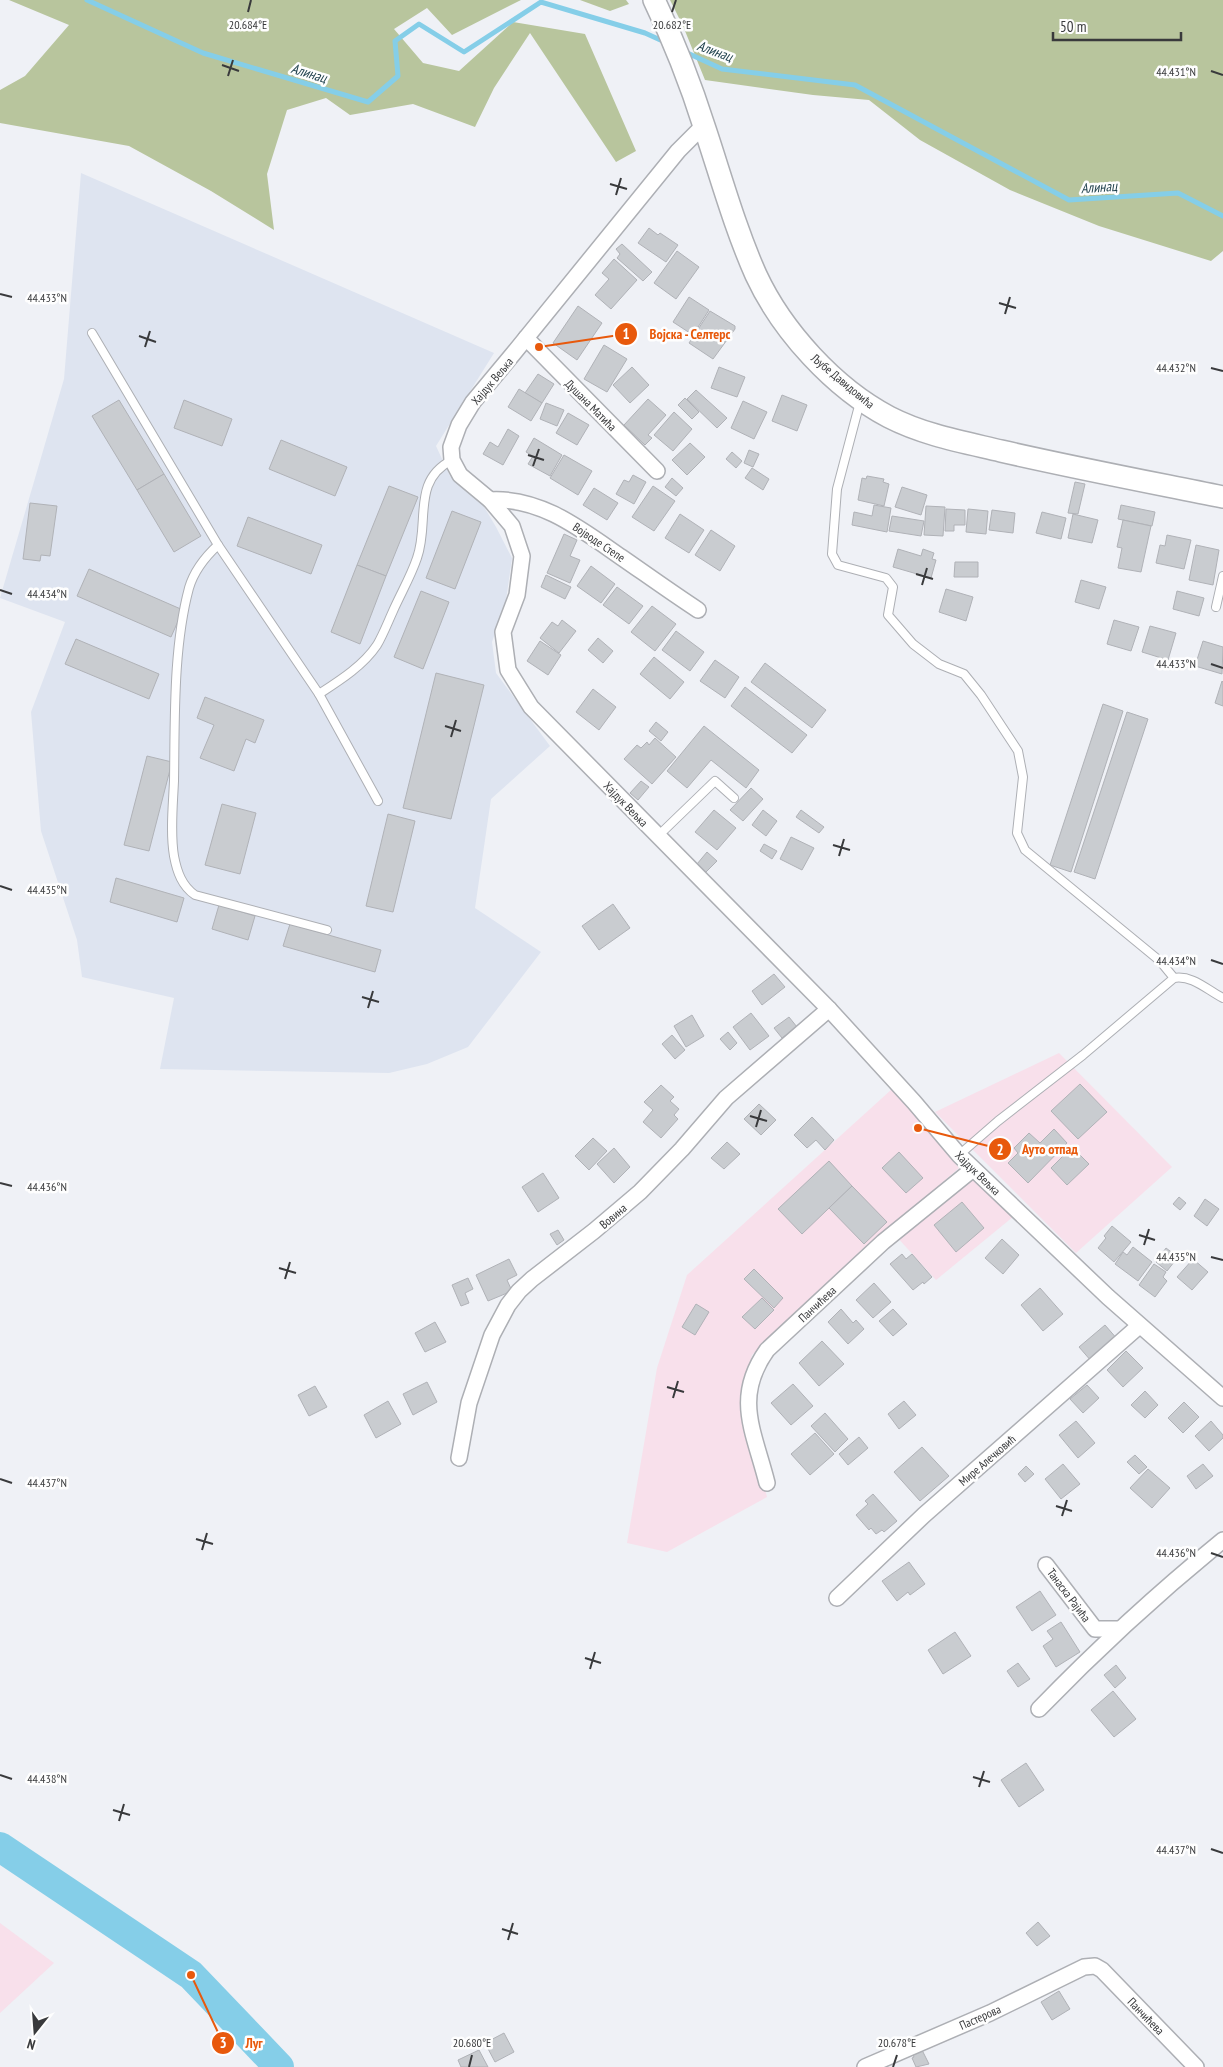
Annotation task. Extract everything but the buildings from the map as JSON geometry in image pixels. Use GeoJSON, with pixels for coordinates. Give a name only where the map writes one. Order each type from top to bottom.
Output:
{"type":"FeatureCollection","features":[{"type":"Feature","properties":{"kind":"main road","name":"Љубе Давидовића"},"geometry":{"type":"LineString","coordinates":[[654,0],[665,22],[704,125],[746,251],[770,300],[807,350],[833,376],[861,399],[889,417],[944,437],[1223,497]]}},
{"type":"Feature","properties":{"kind":"street","name":"Хајдук Вељка"},"geometry":{"type":"LineString","coordinates":[[704,125],[672,157],[473,402],[459,425],[451,447],[452,460],[460,475],[490,500],[512,526],[522,556],[517,596],[504,632],[508,670],[531,706],[829,1009],[914,1102],[958,1155],[1139,1326],[1223,1398]]}},
{"type":"Feature","properties":{"kind":"street","name":"Душана Матића"},"geometry":{"type":"LineString","coordinates":[[526,338],[657,471]]}},
{"type":"Feature","properties":{"kind":"street","name":"Војводе Степе"},"geometry":{"type":"LineString","coordinates":[[490,500],[522,502],[566,520],[698,610]]}},
{"type":"Feature","properties":{"kind":"street","name":"Вовина"},"geometry":{"type":"LineString","coordinates":[[459,1458],[469,1403],[492,1336],[504,1312],[519,1291],[532,1278],[635,1197],[682,1149],[726,1098],[829,1009]]}},
{"type":"Feature","properties":{"kind":"street","name":"Панчићева"},"geometry":{"type":"LineString","coordinates":[[767,1483],[747,1405],[750,1384],[759,1361],[768,1350],[883,1242],[973,1168]]}},
{"type":"Feature","properties":{"kind":"street","name":"Мире Алечковић"},"geometry":{"type":"LineString","coordinates":[[837,1598],[924,1515],[1139,1326]]}},
{"type":"Feature","properties":{"kind":"street"},"geometry":{"type":"LineString","coordinates":[[1039,1709],[1120,1629],[1223,1540]]}},
{"type":"Feature","properties":{"kind":"street","name":"Танаска Рајића"},"geometry":{"type":"LineString","coordinates":[[1046,1565],[1095,1629],[1120,1629]]}},
{"type":"Feature","properties":{"kind":"street","name":"Панчићева"},"geometry":{"type":"LineString","coordinates":[[1095,1966],[1102,1970],[1196,2067]]}},
{"type":"Feature","properties":{"kind":"street","name":"Пастерова"},"geometry":{"type":"LineString","coordinates":[[865,2067],[990,2013],[1084,1967],[1095,1966]]}},
{"type":"Feature","properties":{"kind":"lane"},"geometry":{"type":"LineString","coordinates":[[92,333],[218,545],[319,694],[378,800]]}},
{"type":"Feature","properties":{"kind":"lane"},"geometry":{"type":"LineString","coordinates":[[861,399],[837,489],[832,554],[838,565],[886,578],[893,587],[888,615],[913,644],[939,664],[964,674],[981,695],[1018,752],[1023,777],[1017,833],[1025,850],[1160,961],[1174,978]]}},
{"type":"Feature","properties":{"kind":"lane"},"geometry":{"type":"LineString","coordinates":[[319,694],[349,673],[377,646],[417,558],[423,529],[427,485],[437,470],[452,460]]}},
{"type":"Feature","properties":{"kind":"lane"},"geometry":{"type":"LineString","coordinates":[[218,545],[204,559],[189,588],[180,641],[176,681],[173,802],[173,841],[177,868],[184,886],[195,895],[327,930]]}},
{"type":"Feature","properties":{"kind":"lane"},"geometry":{"type":"LineString","coordinates":[[1216,606],[1223,576]]}},
{"type":"Feature","properties":{"kind":"lane"},"geometry":{"type":"LineString","coordinates":[[658,836],[715,781],[734,798]]}},
{"type":"Feature","properties":{"kind":"lane"},"geometry":{"type":"LineString","coordinates":[[958,1155],[998,1121],[1083,1055],[1174,978],[1190,978],[1223,998]]}},
{"type":"Feature","properties":{"kind":"shaded area"},"geometry":{"type":"Polygon","coordinates":[[[81,173],[494,353],[436,446],[450,476],[477,495],[512,558],[506,600],[492,642],[496,673],[550,746],[491,799],[475,908],[541,952],[468,1047],[427,1064],[389,1073],[160,1069],[174,998],[82,977],[77,940],[41,831],[31,712],[65,622],[0,598],[64,379],[81,173]]]}},
{"type":"Feature","properties":{"kind":"shaded area"},"geometry":{"type":"Polygon","coordinates":[[[1059,1053],[1172,1167],[1076,1253],[935,1112],[1059,1053]]]}},
{"type":"Feature","properties":{"kind":"shaded area"},"geometry":{"type":"Polygon","coordinates":[[[892,1089],[959,1168],[792,1315],[752,1355],[743,1387],[744,1411],[767,1497],[667,1552],[627,1543],[657,1368],[687,1275],[892,1089]]]}},
{"type":"Feature","properties":{"kind":"shaded area"},"geometry":{"type":"Polygon","coordinates":[[[973,1176],[1014,1216],[936,1280],[896,1236],[973,1176]]]}},
{"type":"Feature","properties":{"kind":"shaded area"},"geometry":{"type":"Polygon","coordinates":[[[0,1923],[54,1963],[0,2013],[0,1923]]]}},
{"type":"Feature","properties":{"kind":"green space"},"geometry":{"type":"Polygon","coordinates":[[[9,0],[521,0],[452,35],[427,8],[394,29],[423,63],[459,71],[513,22],[585,34],[636,151],[616,162],[530,33],[494,88],[475,127],[413,104],[350,115],[326,98],[287,110],[267,174],[274,230],[211,191],[129,146],[0,123],[0,90],[25,76],[69,25],[9,0]]]}},
{"type":"Feature","properties":{"kind":"green space"},"geometry":{"type":"Polygon","coordinates":[[[580,0],[626,0],[629,4],[610,11],[580,0]]]}},
{"type":"Feature","properties":{"kind":"green space"},"geometry":{"type":"Polygon","coordinates":[[[670,0],[1223,0],[1223,251],[1211,261],[1099,226],[1010,190],[920,140],[869,100],[813,95],[705,80],[670,0]]]}},
{"type":"Feature","properties":{"kind":"waterway","name":"Алинац"},"geometry":{"type":"LineString","coordinates":[[87,0],[203,53],[368,102],[398,76],[395,41],[419,24],[464,52],[541,2],[645,33],[667,43]]}},
{"type":"Feature","properties":{"kind":"waterway","name":"Алинац"},"geometry":{"type":"LineString","coordinates":[[683,51],[722,69],[855,85],[1069,200],[1178,193],[1223,216]]}},
{"type":"Feature","properties":{"kind":"waterway"},"geometry":{"type":"LineString","coordinates":[[0,1847],[191,1975],[279,2067]]}},
{"type":"Feature","properties":{"kind":"place","name":"Војска - Селтерс"},"geometry":{"type":"Point","coordinates":[539,347]}},
{"type":"Feature","properties":{"kind":"place","name":"Ауто отпад"},"geometry":{"type":"Point","coordinates":[918,1128]}},
{"type":"Feature","properties":{"kind":"place","name":"Луг"},"geometry":{"type":"Point","coordinates":[191,1975]}}]}
